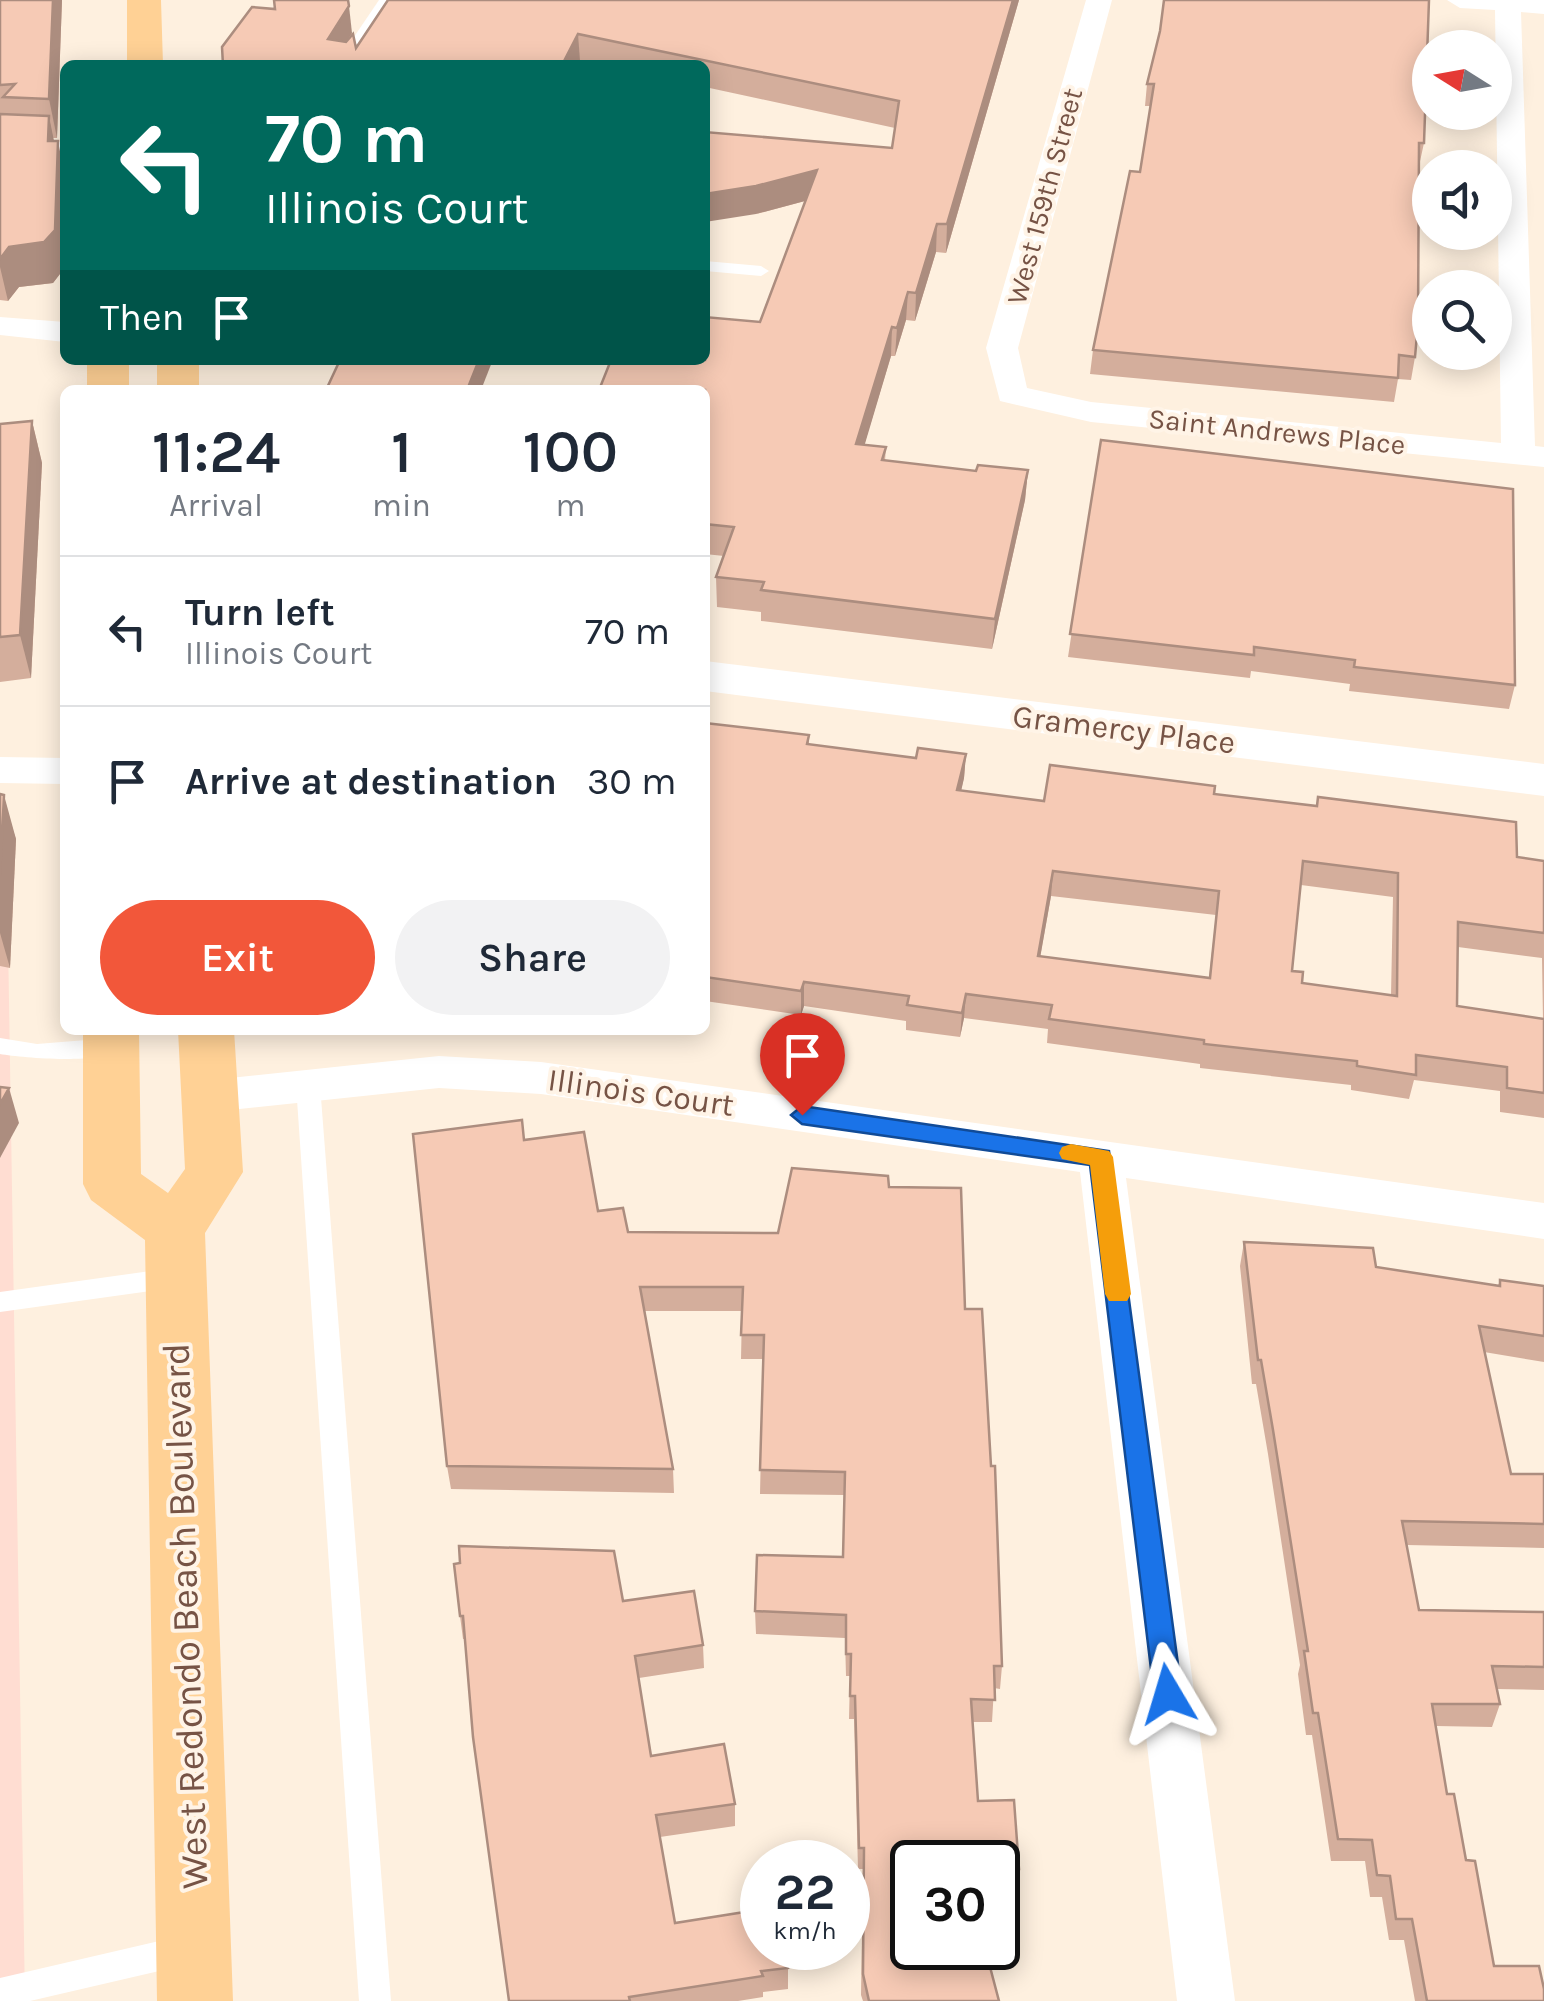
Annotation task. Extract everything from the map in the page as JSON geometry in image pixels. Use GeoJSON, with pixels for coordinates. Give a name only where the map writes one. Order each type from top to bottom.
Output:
{"type":"FeatureCollection","features":[{"type":"Feature","properties":{"kind":"main road"},"geometry":{"type":"LineString","coordinates":[[144,0],[145,60]]}},
{"type":"Feature","properties":{"kind":"main road"},"geometry":{"type":"LineString","coordinates":[[112,1038],[112,1184],[175,1254],[214,1172],[206,1035]]}},
{"type":"Feature","properties":{"kind":"main road","name":"West Redondo Beach Boulevard"},"geometry":{"type":"LineString","coordinates":[[175,1254],[194,1974]]}},
{"type":"Feature","properties":{"kind":"street","name":"West 159th Street"},"geometry":{"type":"LineString","coordinates":[[1012,394],[1002,348],[1099,0]]}},
{"type":"Feature","properties":{"kind":"street"},"geometry":{"type":"LineString","coordinates":[[1460,0],[1544,6]]}},
{"type":"Feature","properties":{"kind":"street"},"geometry":{"type":"LineString","coordinates":[[1508,4],[1531,456]]}},
{"type":"Feature","properties":{"kind":"street"},"geometry":{"type":"LineString","coordinates":[[0,326],[60,332]]}},
{"type":"Feature","properties":{"kind":"street","name":"Saint Andrews Place"},"geometry":{"type":"LineString","coordinates":[[1012,394],[1091,412],[1531,456]]}},
{"type":"Feature","properties":{"kind":"street","name":"Gramercy Place"},"geometry":{"type":"LineString","coordinates":[[710,677],[1544,780]]}},
{"type":"Feature","properties":{"kind":"street"},"geometry":{"type":"LineString","coordinates":[[0,770],[60,772]]}},
{"type":"Feature","properties":{"kind":"street","name":"Illinois Court"},"geometry":{"type":"LineString","coordinates":[[210,1096],[440,1072],[541,1078],[1544,1221]]}},
{"type":"Feature","properties":{"kind":"street"},"geometry":{"type":"LineString","coordinates":[[1101,1157],[1206,2001]]}},
{"type":"Feature","properties":{"kind":"lane"},"geometry":{"type":"LineString","coordinates":[[345,60],[386,0]]}},
{"type":"Feature","properties":{"kind":"lane"},"geometry":{"type":"LineString","coordinates":[[0,145],[60,147]]}},
{"type":"Feature","properties":{"kind":"lane"},"geometry":{"type":"LineString","coordinates":[[710,266],[762,271]]}},
{"type":"Feature","properties":{"kind":"lane"},"geometry":{"type":"LineString","coordinates":[[0,1046],[37,1052],[112,1038]]}},
{"type":"Feature","properties":{"kind":"lane"},"geometry":{"type":"LineString","coordinates":[[308,1085],[374,2001]]}},
{"type":"Feature","properties":{"kind":"lane"},"geometry":{"type":"LineString","coordinates":[[0,1302],[175,1254]]}},
{"type":"Feature","properties":{"kind":"lane"},"geometry":{"type":"LineString","coordinates":[[0,1993],[194,1974]]}},
{"type":"Feature","properties":{"kind":"shaded area"},"geometry":{"type":"Polygon","coordinates":[[[0,812],[6,812],[25,2001],[0,2001],[0,812]]]}},
{"type":"Feature","properties":{"kind":"building"},"geometry":{"type":"Polygon","coordinates":[[[0,0],[53,0],[49,99],[3,97],[15,84],[0,85],[0,0]]]}},
{"type":"Feature","properties":{"kind":"building"},"geometry":{"type":"Polygon","coordinates":[[[274,0],[348,0],[349,6],[328,39],[346,42],[353,34],[356,48],[388,0],[1013,0],[947,224],[937,224],[916,293],[908,292],[897,328],[892,327],[856,444],[886,447],[882,460],[976,471],[978,465],[1028,470],[995,619],[761,590],[764,582],[716,577],[734,527],[710,525],[710,385],[601,385],[609,365],[710,365],[710,317],[760,322],[817,170],[710,193],[710,132],[892,148],[899,101],[578,34],[565,60],[223,60],[222,47],[252,7],[275,9],[274,0]]]}},
{"type":"Feature","properties":{"kind":"building"},"geometry":{"type":"Polygon","coordinates":[[[1164,0],[1429,0],[1428,30],[1412,30],[1412,130],[1424,130],[1424,143],[1419,143],[1419,150],[1412,150],[1412,250],[1418,250],[1418,270],[1412,270],[1412,357],[1399,355],[1398,378],[1093,350],[1130,171],[1140,172],[1154,84],[1147,84],[1164,0]]]}},
{"type":"Feature","properties":{"kind":"building"},"geometry":{"type":"Polygon","coordinates":[[[0,114],[49,116],[48,141],[58,141],[55,230],[44,242],[9,247],[0,259],[0,114]]]}},
{"type":"Feature","properties":{"kind":"building"},"geometry":{"type":"Polygon","coordinates":[[[338,365],[477,365],[469,385],[328,385],[338,365]]]}},
{"type":"Feature","properties":{"kind":"building"},"geometry":{"type":"Polygon","coordinates":[[[32,421],[20,635],[0,637],[0,424],[32,421]]]}},
{"type":"Feature","properties":{"kind":"building"},"geometry":{"type":"Polygon","coordinates":[[[1101,440],[1513,489],[1515,685],[1354,667],[1355,660],[1254,647],[1254,655],[1070,634],[1101,440]]]}},
{"type":"Feature","properties":{"kind":"building"},"geometry":{"type":"Polygon","coordinates":[[[710,724],[809,735],[807,744],[916,758],[918,748],[966,754],[957,790],[1044,801],[1050,765],[1215,786],[1214,794],[1317,806],[1318,797],[1516,822],[1517,857],[1544,861],[1544,933],[1458,922],[1457,1006],[1544,1019],[1544,1093],[1507,1088],[1507,1067],[1416,1055],[1416,1075],[1357,1066],[1357,1061],[1204,1044],[1204,1040],[1049,1019],[1052,1005],[966,994],[962,1013],[907,1005],[909,996],[804,982],[801,991],[710,978],[710,724]],[[1303,861],[1292,971],[1303,972],[1302,983],[1397,996],[1398,873],[1303,861]],[[1053,871],[1038,956],[1210,978],[1219,891],[1053,871]]]}},
{"type":"Feature","properties":{"kind":"building"},"geometry":{"type":"Polygon","coordinates":[[[0,794],[4,795],[0,876],[0,794]]]}},
{"type":"Feature","properties":{"kind":"building"},"geometry":{"type":"Polygon","coordinates":[[[0,1087],[9,1088],[0,1104],[0,1087]]]}},
{"type":"Feature","properties":{"kind":"building"},"geometry":{"type":"Polygon","coordinates":[[[522,1120],[524,1140],[584,1132],[598,1211],[623,1208],[628,1232],[778,1233],[792,1168],[888,1176],[889,1187],[961,1188],[965,1309],[982,1309],[991,1466],[995,1466],[1002,1666],[994,1666],[995,1700],[971,1699],[978,1801],[1014,1800],[1017,1840],[890,1840],[890,1970],[991,1970],[999,2001],[869,2001],[863,1974],[863,1970],[870,1970],[870,1840],[859,1840],[855,1696],[850,1696],[851,1654],[846,1654],[846,1615],[755,1611],[757,1555],[843,1557],[845,1472],[760,1470],[764,1335],[741,1335],[743,1287],[640,1287],[673,1469],[447,1466],[413,1134],[522,1120]]]}},
{"type":"Feature","properties":{"kind":"building"},"geometry":{"type":"Polygon","coordinates":[[[1244,1242],[1373,1248],[1376,1267],[1500,1286],[1500,1280],[1544,1286],[1544,1336],[1479,1326],[1511,1474],[1544,1474],[1544,1524],[1402,1521],[1419,1610],[1544,1612],[1544,1667],[1492,1666],[1500,1704],[1432,1704],[1447,1794],[1454,1794],[1466,1860],[1475,1861],[1494,1966],[1539,1966],[1544,2001],[1427,2001],[1412,1919],[1396,1919],[1390,1876],[1377,1875],[1372,1840],[1338,1839],[1318,1713],[1313,1713],[1304,1651],[1308,1651],[1258,1360],[1244,1242]]]}},
{"type":"Feature","properties":{"kind":"building"},"geometry":{"type":"Polygon","coordinates":[[[459,1546],[614,1551],[623,1601],[694,1591],[703,1645],[635,1656],[651,1756],[724,1744],[735,1804],[656,1815],[675,1923],[740,1913],[740,1970],[770,1970],[761,1971],[763,1976],[629,1997],[630,2001],[509,2001],[473,1737],[463,1616],[454,1564],[460,1563],[459,1546]]]}},
{"type":"Feature","properties":{"kind":"slow traffic"},"geometry":{"type":"LineString","coordinates":[[1071,1153],[1101,1157],[1118,1294]]}},
{"type":"Feature","properties":{"kind":"route"},"geometry":{"type":"LineString","coordinates":[[802,1115],[1101,1157],[1168,1694]]}}]}
